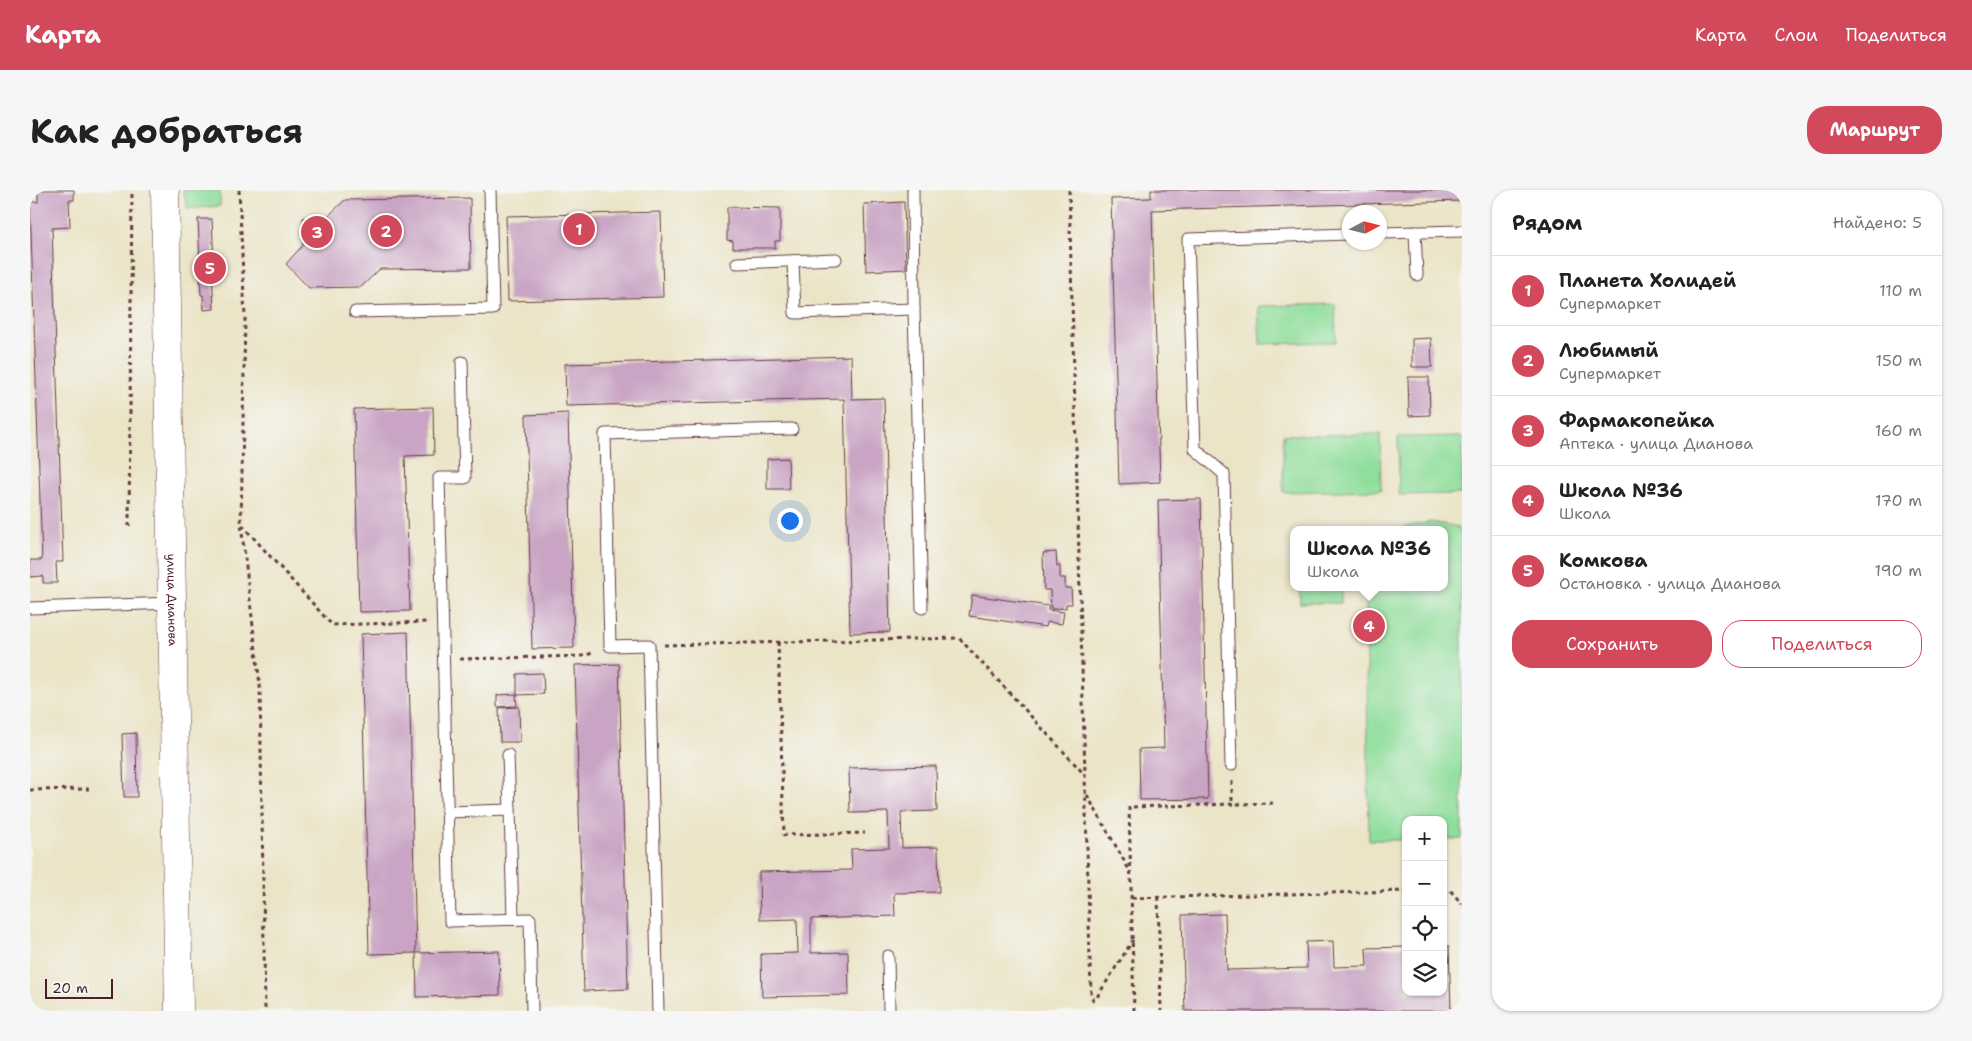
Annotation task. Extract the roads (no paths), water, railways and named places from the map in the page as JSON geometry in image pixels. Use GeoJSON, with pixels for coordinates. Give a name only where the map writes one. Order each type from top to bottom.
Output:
{"type":"FeatureCollection","features":[{"type":"Feature","properties":{"kind":"main road","name":"улица Дианова"},"geometry":{"type":"LineString","coordinates":[[165,190],[179,1011]]}},
{"type":"Feature","properties":{"kind":"lane"},"geometry":{"type":"LineString","coordinates":[[354,312],[493,309],[490,190]]}},
{"type":"Feature","properties":{"kind":"lane"},"geometry":{"type":"LineString","coordinates":[[913,190],[914,309],[922,608]]}},
{"type":"Feature","properties":{"kind":"lane"},"geometry":{"type":"LineString","coordinates":[[1387,233],[1462,231]]}},
{"type":"Feature","properties":{"kind":"lane"},"geometry":{"type":"LineString","coordinates":[[1415,232],[1417,275]]}},
{"type":"Feature","properties":{"kind":"lane"},"geometry":{"type":"LineString","coordinates":[[1232,765],[1224,474],[1194,448],[1188,239],[1342,234]]}},
{"type":"Feature","properties":{"kind":"lane"},"geometry":{"type":"LineString","coordinates":[[737,263],[836,259]]}},
{"type":"Feature","properties":{"kind":"lane"},"geometry":{"type":"LineString","coordinates":[[793,261],[795,313],[914,309]]}},
{"type":"Feature","properties":{"kind":"lane"},"geometry":{"type":"LineString","coordinates":[[462,362],[465,478],[438,478],[450,921],[530,919],[532,1011]]}},
{"type":"Feature","properties":{"kind":"lane"},"geometry":{"type":"LineString","coordinates":[[658,1011],[649,646],[610,646],[604,434],[792,429]]}},
{"type":"Feature","properties":{"kind":"lane"},"geometry":{"type":"LineString","coordinates":[[30,608],[173,603]]}},
{"type":"Feature","properties":{"kind":"lane"},"geometry":{"type":"LineString","coordinates":[[508,755],[513,919]]}},
{"type":"Feature","properties":{"kind":"lane"},"geometry":{"type":"LineString","coordinates":[[447,812],[510,810]]}},
{"type":"Feature","properties":{"kind":"lane"},"geometry":{"type":"LineString","coordinates":[[888,956],[889,1011]]}},
{"type":"Feature","properties":{"kind":"place","name":"Планета Холидей"},"geometry":{"type":"Point","coordinates":[579,229]}},
{"type":"Feature","properties":{"kind":"place","name":"Любимый"},"geometry":{"type":"Point","coordinates":[386,231]}},
{"type":"Feature","properties":{"kind":"place","name":"Фармакопейка"},"geometry":{"type":"Point","coordinates":[317,232]}},
{"type":"Feature","properties":{"kind":"place","name":"Комкова"},"geometry":{"type":"Point","coordinates":[210,268]}},
{"type":"Feature","properties":{"kind":"place","name":"Школа №36"},"geometry":{"type":"Point","coordinates":[1369,626]}}]}
